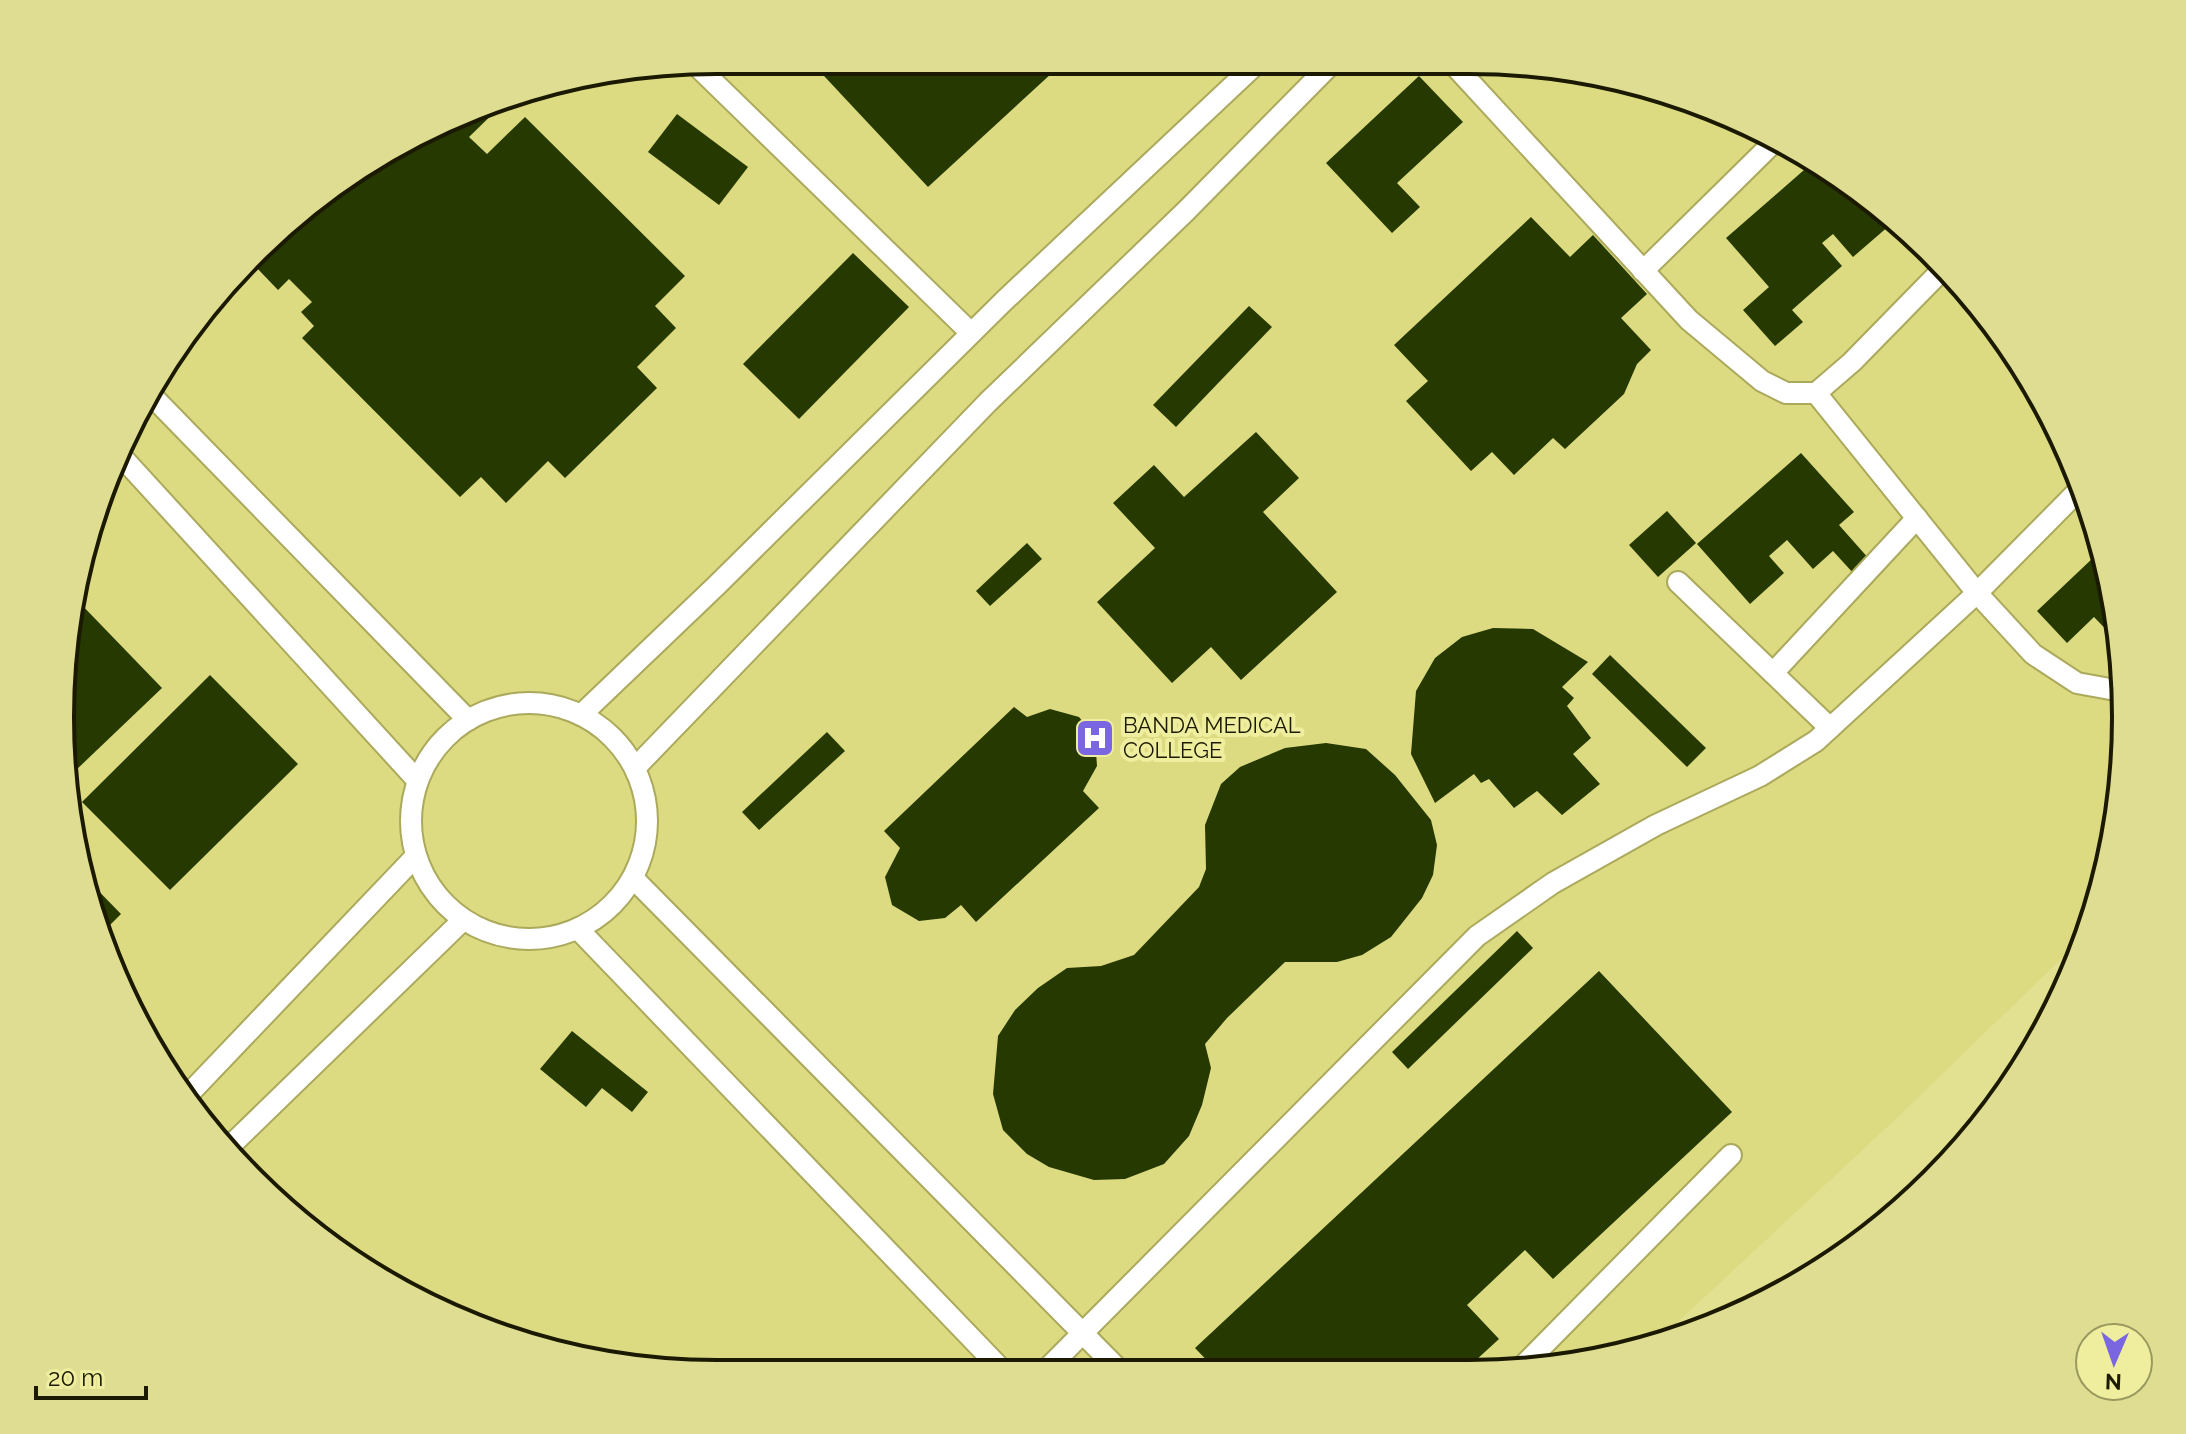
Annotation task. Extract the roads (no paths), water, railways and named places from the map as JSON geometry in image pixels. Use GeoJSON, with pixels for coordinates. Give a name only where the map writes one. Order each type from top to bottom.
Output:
{"type":"FeatureCollection","features":[{"type":"Feature","properties":{"kind":"lane"},"geometry":{"type":"LineString","coordinates":[[706,74],[971,333]]}},
{"type":"Feature","properties":{"kind":"lane"},"geometry":{"type":"LineString","coordinates":[[581,715],[971,333],[1245,74]]}},
{"type":"Feature","properties":{"kind":"lane"},"geometry":{"type":"LineString","coordinates":[[635,768],[988,402],[1186,211],[1321,74]]}},
{"type":"Feature","properties":{"kind":"lane"},"geometry":{"type":"LineString","coordinates":[[1462,74],[1689,320],[1762,381],[1786,393],[1816,393],[1852,362],[1936,276]]}},
{"type":"Feature","properties":{"kind":"lane"},"geometry":{"type":"LineString","coordinates":[[1643,271],[1768,148]]}},
{"type":"Feature","properties":{"kind":"lane"},"geometry":{"type":"LineString","coordinates":[[1816,393],[1977,593],[2033,654],[2077,683],[2111,689]]}},
{"type":"Feature","properties":{"kind":"lane"},"geometry":{"type":"LineString","coordinates":[[157,401],[468,720]]}},
{"type":"Feature","properties":{"kind":"lane"},"geometry":{"type":"LineString","coordinates":[[127,462],[417,780]]}},
{"type":"Feature","properties":{"kind":"lane"},"geometry":{"type":"LineString","coordinates":[[1056,1360],[1477,936],[1553,883],[1656,825],[1760,776],[1816,741],[1977,593],[2073,496]]}},
{"type":"Feature","properties":{"kind":"lane"},"geometry":{"type":"LineString","coordinates":[[1773,673],[1917,518]]}},
{"type":"Feature","properties":{"kind":"lane"},"geometry":{"type":"LineString","coordinates":[[1678,582],[1830,728]]}},
{"type":"Feature","properties":{"kind":"lane"},"geometry":{"type":"LineString","coordinates":[[545,704],[581,715],[612,737],[635,768],[647,804],[646,842],[633,878],[609,908],[578,929],[539,939],[499,936],[463,920],[434,893],[415,857],[410,818],[417,780],[437,745],[468,720],[505,705],[545,704]]}},
{"type":"Feature","properties":{"kind":"lane"},"geometry":{"type":"LineString","coordinates":[[193,1089],[415,857]]}},
{"type":"Feature","properties":{"kind":"lane"},"geometry":{"type":"LineString","coordinates":[[633,878],[1110,1360]]}},
{"type":"Feature","properties":{"kind":"lane"},"geometry":{"type":"LineString","coordinates":[[235,1142],[463,920]]}},
{"type":"Feature","properties":{"kind":"lane"},"geometry":{"type":"LineString","coordinates":[[578,929],[992,1360]]}},
{"type":"Feature","properties":{"kind":"lane"},"geometry":{"type":"LineString","coordinates":[[1532,1356],[1731,1155]]}},
{"type":"Feature","properties":{"kind":"place","name":"BANDA MEDICAL COLLEGE"},"geometry":{"type":"Point","coordinates":[1095,738]}}]}
